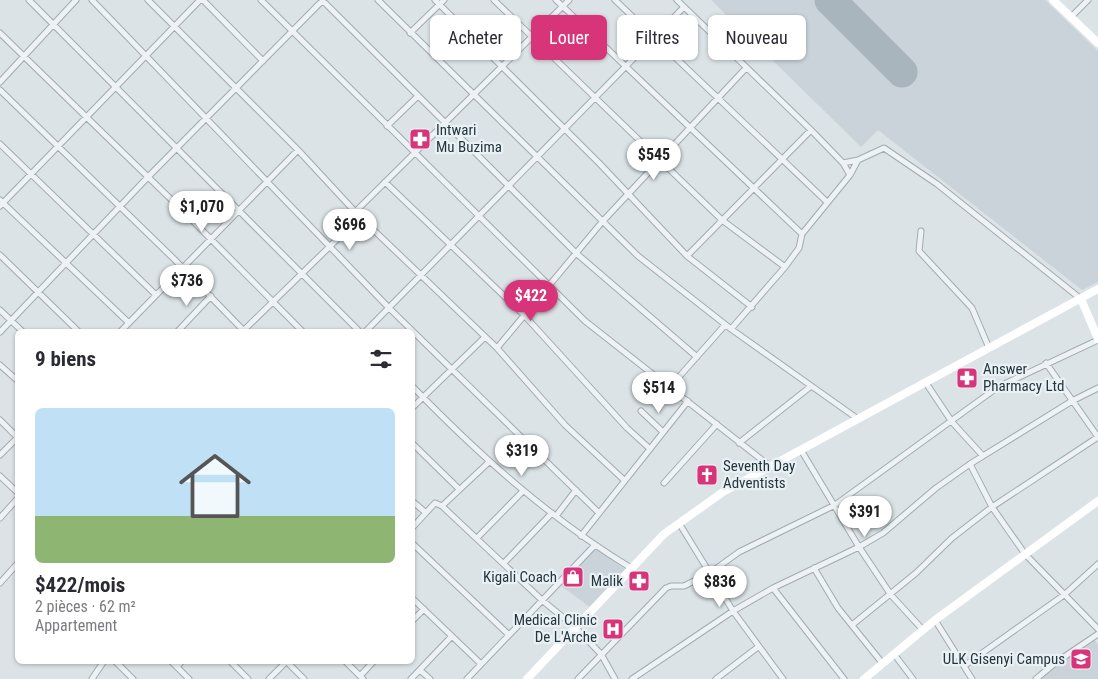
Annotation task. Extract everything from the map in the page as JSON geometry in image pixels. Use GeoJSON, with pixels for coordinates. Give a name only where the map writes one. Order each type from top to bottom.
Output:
{"type":"FeatureCollection","features":[{"type":"Feature","properties":{"kind":"street"},"geometry":{"type":"LineString","coordinates":[[29,0],[357,329]]}},
{"type":"Feature","properties":{"kind":"street"},"geometry":{"type":"LineString","coordinates":[[0,82],[76,0]]}},
{"type":"Feature","properties":{"kind":"street"},"geometry":{"type":"LineString","coordinates":[[92,0],[410,329]]}},
{"type":"Feature","properties":{"kind":"street"},"geometry":{"type":"LineString","coordinates":[[148,0],[298,150],[360,217],[497,348],[565,425],[624,480]]}},
{"type":"Feature","properties":{"kind":"street"},"geometry":{"type":"LineString","coordinates":[[129,322],[1,203],[59,146],[174,26],[202,0],[263,61]]}},
{"type":"Feature","properties":{"kind":"street"},"geometry":{"type":"LineString","coordinates":[[262,0],[414,153],[590,325],[771,467]]}},
{"type":"Feature","properties":{"kind":"street"},"geometry":{"type":"LineString","coordinates":[[0,332],[148,177],[322,0],[576,253],[697,357]]}},
{"type":"Feature","properties":{"kind":"street"},"geometry":{"type":"LineString","coordinates":[[378,0],[472,95],[638,256],[731,329],[859,420]]}},
{"type":"Feature","properties":{"kind":"street"},"geometry":{"type":"LineString","coordinates":[[435,0],[566,129],[687,256],[752,307]]}},
{"type":"Feature","properties":{"kind":"street"},"geometry":{"type":"LineString","coordinates":[[410,33],[444,0]]}},
{"type":"Feature","properties":{"kind":"street"},"geometry":{"type":"LineString","coordinates":[[494,0],[531,37]]}},
{"type":"Feature","properties":{"kind":"street"},"geometry":{"type":"LineString","coordinates":[[556,0],[802,234]]}},
{"type":"Feature","properties":{"kind":"street"},"geometry":{"type":"LineString","coordinates":[[554,15],[568,0]]}},
{"type":"Feature","properties":{"kind":"street"},"geometry":{"type":"LineString","coordinates":[[615,0],[630,15]]}},
{"type":"Feature","properties":{"kind":"street"},"geometry":{"type":"LineString","coordinates":[[677,0],[844,163],[850,175]]}},
{"type":"Feature","properties":{"kind":"street"},"geometry":{"type":"LineString","coordinates":[[1053,0],[1098,42]]}},
{"type":"Feature","properties":{"kind":"street"},"geometry":{"type":"LineString","coordinates":[[1071,16],[1088,0]]}},
{"type":"Feature","properties":{"kind":"street"},"geometry":{"type":"LineString","coordinates":[[676,15],[684,7]]}},
{"type":"Feature","properties":{"kind":"street"},"geometry":{"type":"LineString","coordinates":[[0,33],[210,238],[300,329]]}},
{"type":"Feature","properties":{"kind":"street"},"geometry":{"type":"LineString","coordinates":[[355,212],[531,39]]}},
{"type":"Feature","properties":{"kind":"street"},"geometry":{"type":"LineString","coordinates":[[554,60],[722,220],[786,267]]}},
{"type":"Feature","properties":{"kind":"street"},"geometry":{"type":"LineString","coordinates":[[368,329],[632,60]]}},
{"type":"Feature","properties":{"kind":"street"},"geometry":{"type":"LineString","coordinates":[[678,60],[827,202]]}},
{"type":"Feature","properties":{"kind":"street"},"geometry":{"type":"LineString","coordinates":[[497,348],[602,222],[746,68]]}},
{"type":"Feature","properties":{"kind":"street"},"geometry":{"type":"LineString","coordinates":[[0,90],[121,206],[242,329]]}},
{"type":"Feature","properties":{"kind":"street"},"geometry":{"type":"LineString","coordinates":[[387,126],[418,96]]}},
{"type":"Feature","properties":{"kind":"street"},"geometry":{"type":"LineString","coordinates":[[687,256],[753,186],[810,130]]}},
{"type":"Feature","properties":{"kind":"street"},"geometry":{"type":"LineString","coordinates":[[0,144],[156,296]]}},
{"type":"Feature","properties":{"kind":"street"},"geometry":{"type":"LineString","coordinates":[[578,679],[600,654],[666,588],[684,586],[710,573],[739,552],[835,505],[908,450],[952,422],[998,387],[1098,340],[1080,299],[1036,262],[889,150],[879,149],[858,160],[844,163]]}},
{"type":"Feature","properties":{"kind":"street"},"geometry":{"type":"LineString","coordinates":[[123,329],[298,150]]}},
{"type":"Feature","properties":{"kind":"street"},"geometry":{"type":"LineString","coordinates":[[731,329],[786,267],[799,248],[802,234],[850,175],[858,160]]}},
{"type":"Feature","properties":{"kind":"street"},"geometry":{"type":"LineString","coordinates":[[385,182],[524,315],[627,428],[649,448]]}},
{"type":"Feature","properties":{"kind":"street"},"geometry":{"type":"LineString","coordinates":[[246,329],[360,217]]}},
{"type":"Feature","properties":{"kind":"street"},"geometry":{"type":"LineString","coordinates":[[922,231],[918,250],[972,308],[989,348]]}},
{"type":"Feature","properties":{"kind":"street"},"geometry":{"type":"LineString","coordinates":[[0,255],[76,329]]}},
{"type":"Feature","properties":{"kind":"street"},"geometry":{"type":"LineString","coordinates":[[528,679],[664,534],[723,492],[1098,289]]}},
{"type":"Feature","properties":{"kind":"street"},"geometry":{"type":"LineString","coordinates":[[180,329],[211,296]]}},
{"type":"Feature","properties":{"kind":"street"},"geometry":{"type":"LineString","coordinates":[[0,310],[20,329]]}},
{"type":"Feature","properties":{"kind":"street"},"geometry":{"type":"LineString","coordinates":[[670,387],[725,324]]}},
{"type":"Feature","properties":{"kind":"street"},"geometry":{"type":"LineString","coordinates":[[183,326],[186,329]]}},
{"type":"Feature","properties":{"kind":"street"},"geometry":{"type":"LineString","coordinates":[[415,334],[598,512]]}},
{"type":"Feature","properties":{"kind":"street"},"geometry":{"type":"LineString","coordinates":[[415,406],[485,337]]}},
{"type":"Feature","properties":{"kind":"street"},"geometry":{"type":"LineString","coordinates":[[852,625],[891,595],[952,538],[992,507],[1098,437],[1046,363]]}},
{"type":"Feature","properties":{"kind":"street"},"geometry":{"type":"LineString","coordinates":[[0,365],[15,378]]}},
{"type":"Feature","properties":{"kind":"street"},"geometry":{"type":"LineString","coordinates":[[926,383],[952,422],[983,456]]}},
{"type":"Feature","properties":{"kind":"street"},"geometry":{"type":"LineString","coordinates":[[739,443],[810,387]]}},
{"type":"Feature","properties":{"kind":"street"},"geometry":{"type":"LineString","coordinates":[[632,679],[733,611],[773,588],[859,547],[882,533],[936,488],[970,464],[1072,401],[1098,388]]}},
{"type":"Feature","properties":{"kind":"street"},"geometry":{"type":"LineString","coordinates":[[415,389],[489,462],[523,491],[581,536],[631,568]]}},
{"type":"Feature","properties":{"kind":"street"},"geometry":{"type":"LineString","coordinates":[[581,536],[649,448],[688,402]]}},
{"type":"Feature","properties":{"kind":"street"},"geometry":{"type":"LineString","coordinates":[[641,411],[663,432]]}},
{"type":"Feature","properties":{"kind":"street"},"geometry":{"type":"LineString","coordinates":[[0,420],[15,435]]}},
{"type":"Feature","properties":{"kind":"street"},"geometry":{"type":"LineString","coordinates":[[664,483],[717,424]]}},
{"type":"Feature","properties":{"kind":"street"},"geometry":{"type":"LineString","coordinates":[[0,455],[15,439]]}},
{"type":"Feature","properties":{"kind":"street"},"geometry":{"type":"LineString","coordinates":[[415,446],[459,490]]}},
{"type":"Feature","properties":{"kind":"street"},"geometry":{"type":"LineString","coordinates":[[800,450],[859,547],[891,595],[923,630]]}},
{"type":"Feature","properties":{"kind":"street"},"geometry":{"type":"LineString","coordinates":[[442,506],[489,462]]}},
{"type":"Feature","properties":{"kind":"street"},"geometry":{"type":"LineString","coordinates":[[970,464],[992,507],[1025,554],[1098,629]]}},
{"type":"Feature","properties":{"kind":"street"},"geometry":{"type":"LineString","coordinates":[[0,476],[15,490]]}},
{"type":"Feature","properties":{"kind":"street"},"geometry":{"type":"LineString","coordinates":[[504,563],[554,515],[576,490]]}},
{"type":"Feature","properties":{"kind":"street"},"geometry":{"type":"LineString","coordinates":[[477,538],[523,491]]}},
{"type":"Feature","properties":{"kind":"street"},"geometry":{"type":"LineString","coordinates":[[0,518],[15,501]]}},
{"type":"Feature","properties":{"kind":"street"},"geometry":{"type":"LineString","coordinates":[[864,679],[935,620],[1098,501]]}},
{"type":"Feature","properties":{"kind":"street"},"geometry":{"type":"LineString","coordinates":[[415,503],[426,512]]}},
{"type":"Feature","properties":{"kind":"street"},"geometry":{"type":"LineString","coordinates":[[415,525],[435,503],[442,506],[543,601],[576,628],[600,654],[615,679]]}},
{"type":"Feature","properties":{"kind":"street"},"geometry":{"type":"LineString","coordinates":[[679,523],[733,611],[783,679]]}},
{"type":"Feature","properties":{"kind":"street"},"geometry":{"type":"LineString","coordinates":[[467,679],[595,545]]}},
{"type":"Feature","properties":{"kind":"street"},"geometry":{"type":"LineString","coordinates":[[415,546],[509,635]]}},
{"type":"Feature","properties":{"kind":"street"},"geometry":{"type":"LineString","coordinates":[[964,666],[1064,595],[1098,564]]}},
{"type":"Feature","properties":{"kind":"street"},"geometry":{"type":"LineString","coordinates":[[1,580],[15,565]]}},
{"type":"Feature","properties":{"kind":"street"},"geometry":{"type":"LineString","coordinates":[[814,568],[830,596],[883,664]]}},
{"type":"Feature","properties":{"kind":"street"},"geometry":{"type":"LineString","coordinates":[[773,588],[844,679]]}},
{"type":"Feature","properties":{"kind":"street"},"geometry":{"type":"LineString","coordinates":[[415,601],[481,664]]}},
{"type":"Feature","properties":{"kind":"street"},"geometry":{"type":"LineString","coordinates":[[415,619],[424,609]]}},
{"type":"Feature","properties":{"kind":"street"},"geometry":{"type":"LineString","coordinates":[[935,620],[972,679]]}},
{"type":"Feature","properties":{"kind":"street"},"geometry":{"type":"LineString","coordinates":[[411,679],[452,636]]}},
{"type":"Feature","properties":{"kind":"street"},"geometry":{"type":"LineString","coordinates":[[1036,679],[1055,663],[1097,638]]}},
{"type":"Feature","properties":{"kind":"street"},"geometry":{"type":"LineString","coordinates":[[716,679],[758,647]]}},
{"type":"Feature","properties":{"kind":"street"},"geometry":{"type":"LineString","coordinates":[[894,654],[913,679]]}},
{"type":"Feature","properties":{"kind":"street"},"geometry":{"type":"LineString","coordinates":[[92,679],[102,664]]}},
{"type":"Feature","properties":{"kind":"street"},"geometry":{"type":"LineString","coordinates":[[118,664],[133,679]]}},
{"type":"Feature","properties":{"kind":"street"},"geometry":{"type":"LineString","coordinates":[[174,664],[189,679]]}},
{"type":"Feature","properties":{"kind":"street"},"geometry":{"type":"LineString","coordinates":[[233,664],[248,679]]}},
{"type":"Feature","properties":{"kind":"street"},"geometry":{"type":"LineString","coordinates":[[269,679],[283,664]]}},
{"type":"Feature","properties":{"kind":"street"},"geometry":{"type":"LineString","coordinates":[[289,664],[304,679]]}},
{"type":"Feature","properties":{"kind":"street"},"geometry":{"type":"LineString","coordinates":[[349,664],[362,677],[372,664]]}},
{"type":"Feature","properties":{"kind":"street"},"geometry":{"type":"LineString","coordinates":[[420,670],[430,679]]}},
{"type":"Feature","properties":{"kind":"shaded area"},"geometry":{"type":"Polygon","coordinates":[[[711,0],[1045,0],[1098,51],[1098,282],[1082,290],[878,130],[861,147],[772,60],[806,60],[806,15],[726,15],[711,0]]]}},
{"type":"Feature","properties":{"kind":"shaded area","name":"Kigali Coach"},"geometry":{"type":"Polygon","coordinates":[[[595,548],[626,570],[591,608],[560,585],[595,548]]]}},
{"type":"Feature","properties":{"kind":"shaded area","name":"ULK Gisenyi Campus"},"geometry":{"type":"Polygon","coordinates":[[[1094,639],[1098,645],[1098,679],[1040,679],[1055,664],[1074,655],[1094,639]]]}},
{"type":"Feature","properties":{"kind":"runway"},"geometry":{"type":"LineString","coordinates":[[830,0],[902,72]]}},
{"type":"Feature","properties":{"kind":"place","name":"Intwari Mu Buzima"},"geometry":{"type":"Point","coordinates":[420,139]}},
{"type":"Feature","properties":{"kind":"place","name":"Answer Pharmacy Ltd"},"geometry":{"type":"Point","coordinates":[967,378]}},
{"type":"Feature","properties":{"kind":"place","name":"Seventh Day Adventists"},"geometry":{"type":"Point","coordinates":[707,475]}},
{"type":"Feature","properties":{"kind":"place","name":"Kigali Coach"},"geometry":{"type":"Point","coordinates":[573,577]}},
{"type":"Feature","properties":{"kind":"place","name":"Malik"},"geometry":{"type":"Point","coordinates":[639,581]}},
{"type":"Feature","properties":{"kind":"place","name":"Medical Clinic De L'Arche"},"geometry":{"type":"Point","coordinates":[613,629]}},
{"type":"Feature","properties":{"kind":"place","name":"ULK Gisenyi Campus"},"geometry":{"type":"Point","coordinates":[1081,659]}}]}
